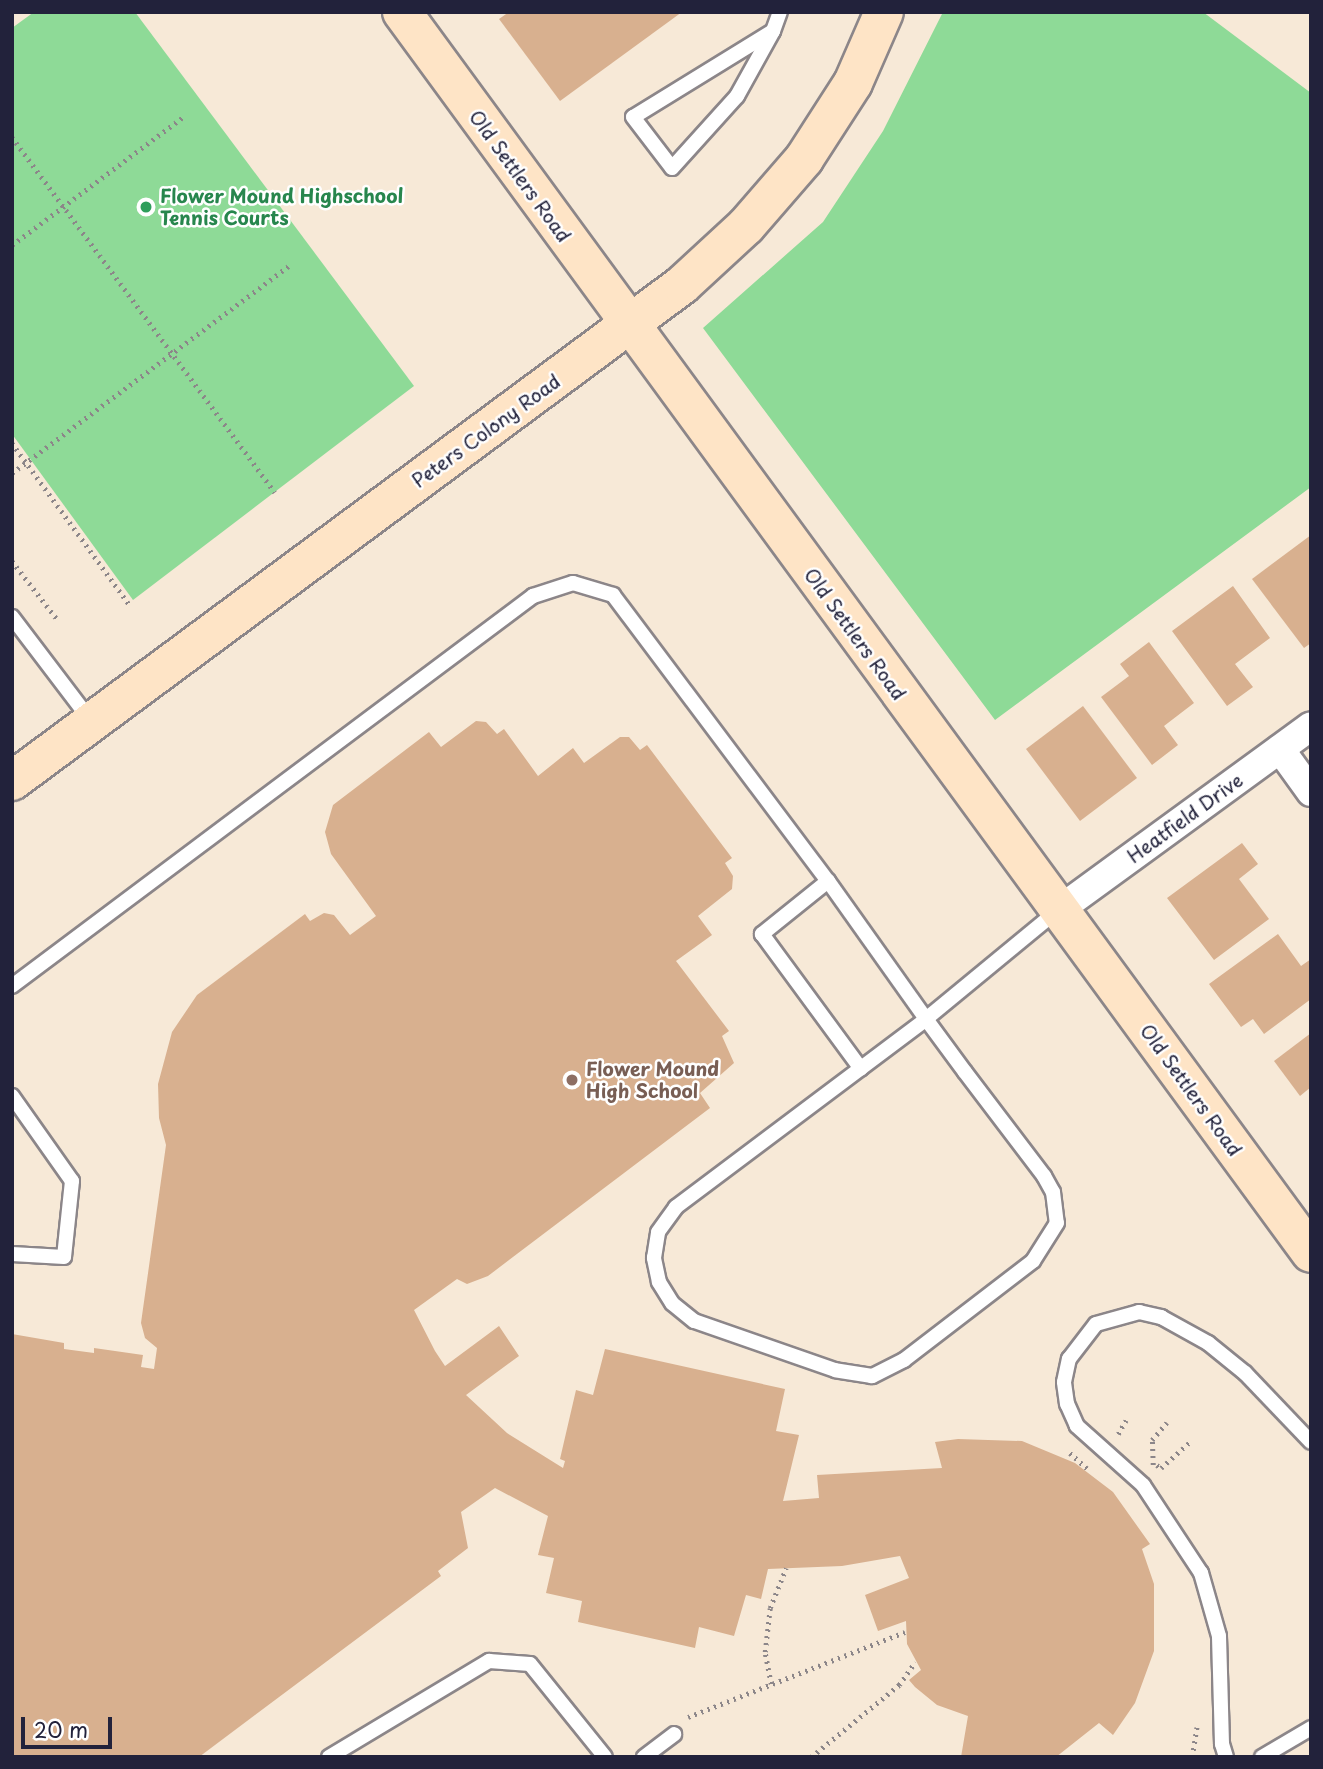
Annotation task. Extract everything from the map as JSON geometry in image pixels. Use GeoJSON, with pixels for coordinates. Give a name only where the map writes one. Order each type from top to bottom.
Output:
{"type":"FeatureCollection","features":[{"type":"Feature","properties":{"kind":"main road","name":"Old Settlers Road"},"geometry":{"type":"LineString","coordinates":[[402,12],[628,326],[1311,1253]]}},
{"type":"Feature","properties":{"kind":"main road","name":"Peters Colony Road"},"geometry":{"type":"LineString","coordinates":[[12,781],[628,326],[712,258],[781,188],[853,83],[884,12]]}},
{"type":"Feature","properties":{"kind":"street","name":"Heatfield Drive"},"geometry":{"type":"LineString","coordinates":[[1059,910],[1311,726]]}},
{"type":"Feature","properties":{"kind":"street"},"geometry":{"type":"LineString","coordinates":[[1280,749],[1311,792]]}},
{"type":"Feature","properties":{"kind":"lane"},"geometry":{"type":"LineString","coordinates":[[773,31],[633,117],[672,168],[737,96],[773,31],[780,12]]}},
{"type":"Feature","properties":{"kind":"lane"},"geometry":{"type":"LineString","coordinates":[[12,986],[533,596],[573,583],[603,591],[625,606],[926,1018],[1044,1176],[1057,1206],[1057,1223],[1033,1261],[904,1360],[872,1376],[835,1370],[694,1321],[666,1294],[654,1258],[658,1232],[676,1208],[861,1069],[926,1018],[1059,910]]}},
{"type":"Feature","properties":{"kind":"lane"},"geometry":{"type":"LineString","coordinates":[[15,625],[91,722]]}},
{"type":"Feature","properties":{"kind":"lane"},"geometry":{"type":"LineString","coordinates":[[828,881],[762,934],[861,1069]]}},
{"type":"Feature","properties":{"kind":"lane"},"geometry":{"type":"LineString","coordinates":[[12,1096],[72,1181],[64,1257],[12,1254]]}},
{"type":"Feature","properties":{"kind":"lane"},"geometry":{"type":"LineString","coordinates":[[1226,1757],[1222,1744],[1219,1636],[1201,1573],[1143,1485],[1077,1426],[1067,1404],[1064,1382],[1069,1359],[1096,1324],[1139,1312],[1161,1317],[1208,1343],[1245,1373],[1311,1442]]}},
{"type":"Feature","properties":{"kind":"lane"},"geometry":{"type":"LineString","coordinates":[[329,1757],[489,1661],[530,1664],[605,1757]]}},
{"type":"Feature","properties":{"kind":"lane"},"geometry":{"type":"LineString","coordinates":[[1262,1757],[1311,1728]]}},
{"type":"Feature","properties":{"kind":"lane"},"geometry":{"type":"LineString","coordinates":[[643,1757],[674,1734]]}},
{"type":"Feature","properties":{"kind":"path"},"geometry":{"type":"LineString","coordinates":[[12,245],[183,117]]}},
{"type":"Feature","properties":{"kind":"path"},"geometry":{"type":"LineString","coordinates":[[12,137],[275,492]]}},
{"type":"Feature","properties":{"kind":"path"},"geometry":{"type":"LineString","coordinates":[[12,473],[290,265]]}},
{"type":"Feature","properties":{"kind":"path"},"geometry":{"type":"LineString","coordinates":[[12,443],[129,604]]}},
{"type":"Feature","properties":{"kind":"path"},"geometry":{"type":"LineString","coordinates":[[12,561],[57,619]]}},
{"type":"Feature","properties":{"kind":"path"},"geometry":{"type":"LineString","coordinates":[[1126,1420],[1117,1435],[1126,1441]]}},
{"type":"Feature","properties":{"kind":"path"},"geometry":{"type":"LineString","coordinates":[[1144,1455],[1161,1468],[1189,1443]]}},
{"type":"Feature","properties":{"kind":"path"},"geometry":{"type":"LineString","coordinates":[[771,1684],[765,1652],[770,1608],[786,1568]]}},
{"type":"Feature","properties":{"kind":"path"},"geometry":{"type":"LineString","coordinates":[[674,1734],[689,1715],[905,1632]]}},
{"type":"Feature","properties":{"kind":"path"},"geometry":{"type":"LineString","coordinates":[[811,1757],[899,1685],[915,1662]]}},
{"type":"Feature","properties":{"kind":"green space","name":"Flower Mound Highschool Tennis Courts"},"geometry":{"type":"Polygon","coordinates":[[[34,12],[135,12],[414,386],[133,600],[12,434],[12,28],[34,12]]]}},
{"type":"Feature","properties":{"kind":"green space"},"geometry":{"type":"Polygon","coordinates":[[[943,12],[1203,12],[1311,93],[1311,487],[995,720],[703,328],[823,222],[883,131],[943,12]]]}},
{"type":"Feature","properties":{"kind":"building"},"geometry":{"type":"Polygon","coordinates":[[[509,12],[682,12],[560,101],[499,19],[509,12]]]}},
{"type":"Feature","properties":{"kind":"building"},"geometry":{"type":"Polygon","coordinates":[[[1311,535],[1311,643],[1304,648],[1252,579],[1311,535]]]}},
{"type":"Feature","properties":{"kind":"building"},"geometry":{"type":"Polygon","coordinates":[[[1233,586],[1270,638],[1235,664],[1253,687],[1227,706],[1172,631],[1233,586]]]}},
{"type":"Feature","properties":{"kind":"building"},"geometry":{"type":"Polygon","coordinates":[[[1149,642],[1194,703],[1164,726],[1178,745],[1152,765],[1101,697],[1129,676],[1120,664],[1149,642]]]}},
{"type":"Feature","properties":{"kind":"building"},"geometry":{"type":"Polygon","coordinates":[[[1083,706],[1137,778],[1080,821],[1026,749],[1083,706]]]}},
{"type":"Feature","properties":{"kind":"building","name":"Flower Mound High School"},"geometry":{"type":"Polygon","coordinates":[[[476,721],[486,722],[497,734],[504,729],[538,776],[573,748],[584,763],[620,737],[629,737],[640,750],[647,745],[732,858],[725,863],[733,876],[732,889],[698,916],[712,935],[676,961],[729,1031],[722,1036],[734,1063],[700,1093],[710,1108],[488,1276],[467,1284],[457,1279],[414,1310],[435,1351],[445,1366],[499,1326],[519,1356],[466,1395],[507,1433],[563,1468],[565,1461],[560,1459],[576,1390],[593,1395],[605,1349],[785,1389],[776,1431],[799,1435],[783,1501],[819,1498],[817,1475],[942,1468],[935,1442],[958,1439],[1022,1441],[1075,1463],[1113,1492],[1150,1544],[1142,1549],[1154,1584],[1154,1651],[1135,1703],[1113,1735],[1099,1723],[1056,1757],[961,1757],[968,1716],[937,1705],[909,1680],[921,1670],[907,1644],[906,1621],[878,1631],[865,1595],[909,1578],[900,1556],[842,1566],[768,1569],[761,1599],[746,1595],[734,1636],[699,1627],[695,1648],[578,1622],[582,1601],[546,1593],[554,1558],[538,1555],[548,1516],[495,1488],[461,1512],[468,1548],[438,1571],[441,1576],[199,1757],[12,1757],[12,1334],[64,1343],[64,1349],[94,1353],[94,1348],[143,1355],[141,1367],[154,1369],[157,1348],[145,1338],[141,1323],[166,1145],[159,1118],[158,1084],[172,1032],[197,995],[305,914],[310,921],[324,913],[334,915],[350,935],[376,916],[331,854],[325,832],[333,805],[429,732],[441,747],[476,721]]]}},
{"type":"Feature","properties":{"kind":"building"},"geometry":{"type":"Polygon","coordinates":[[[1242,843],[1258,864],[1239,879],[1269,919],[1214,960],[1167,898],[1242,843]]]}},
{"type":"Feature","properties":{"kind":"building"},"geometry":{"type":"Polygon","coordinates":[[[1278,934],[1301,966],[1311,959],[1311,999],[1264,1034],[1253,1019],[1241,1027],[1209,984],[1278,934]]]}},
{"type":"Feature","properties":{"kind":"building"},"geometry":{"type":"Polygon","coordinates":[[[1311,1033],[1311,1087],[1300,1096],[1274,1061],[1311,1033]]]}},
{"type":"Feature","properties":{"kind":"place","name":"Flower Mound Highschool Tennis Courts"},"geometry":{"type":"Point","coordinates":[146,207]}},
{"type":"Feature","properties":{"kind":"place","name":"Flower Mound High School"},"geometry":{"type":"Point","coordinates":[572,1080]}}]}
